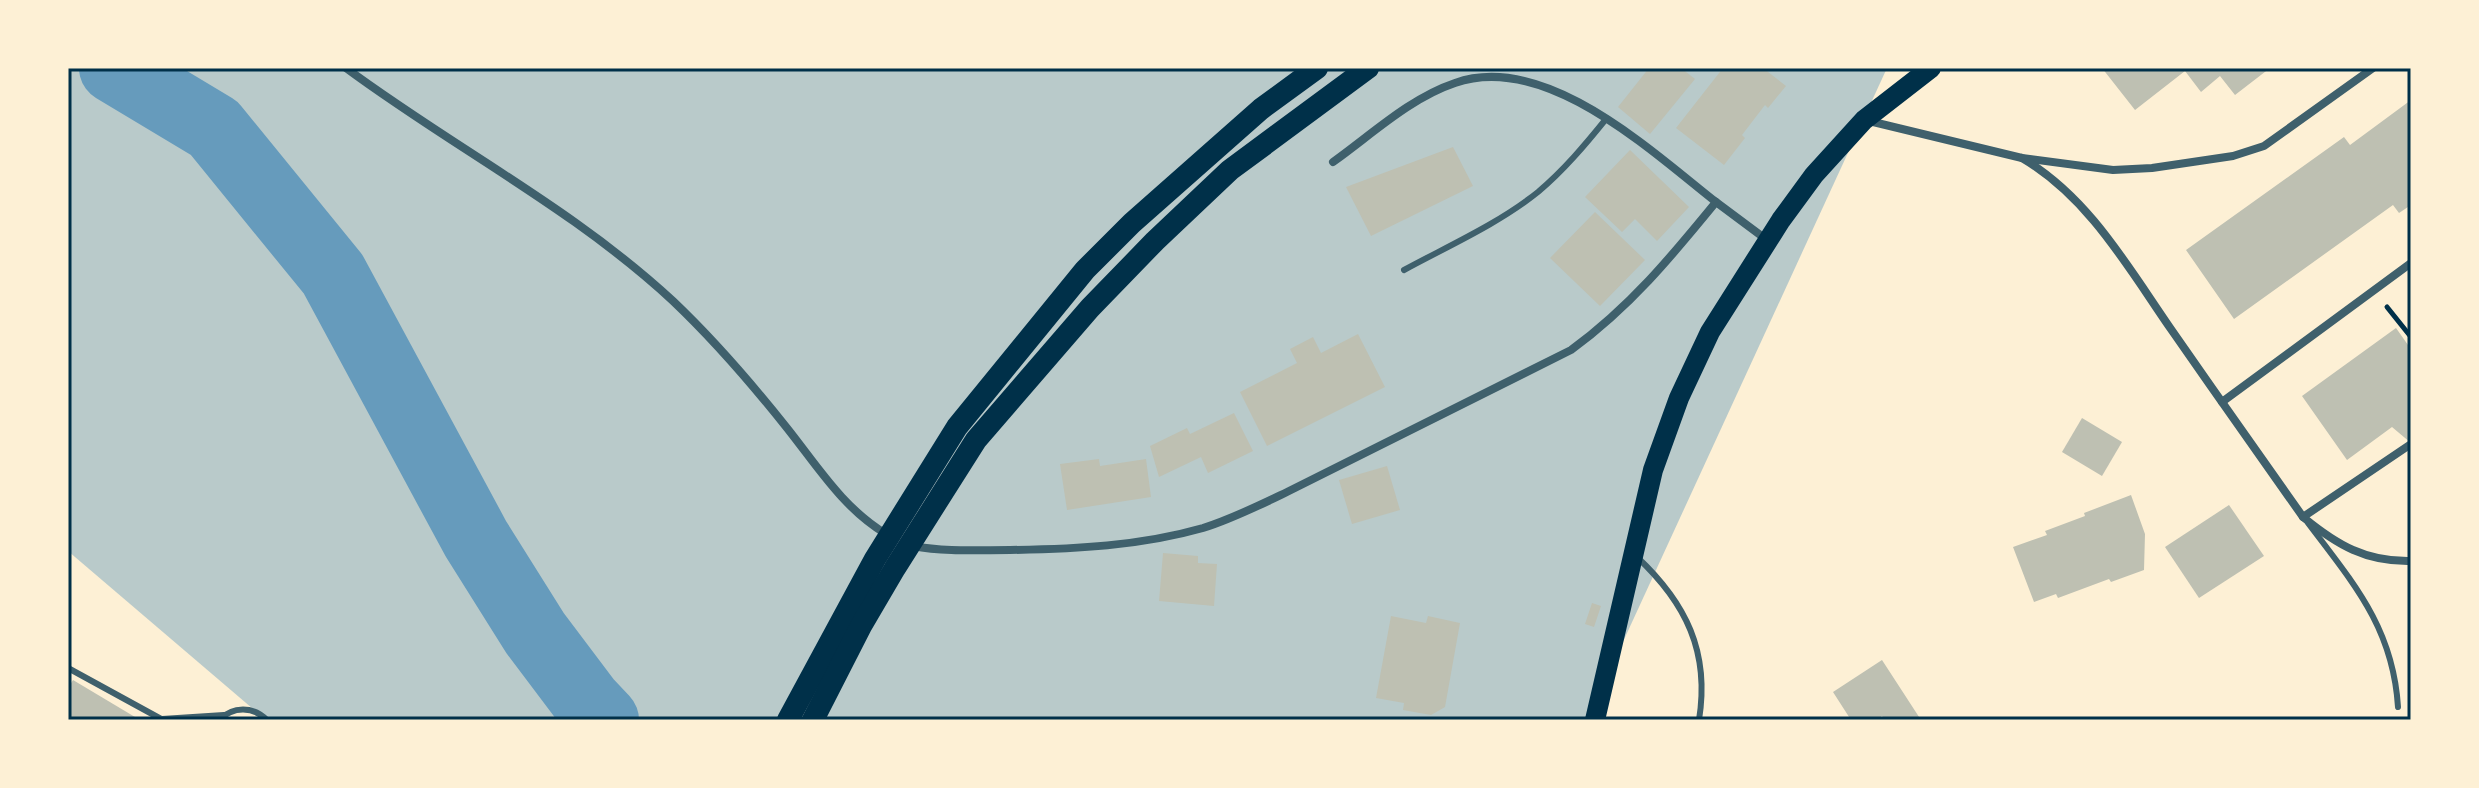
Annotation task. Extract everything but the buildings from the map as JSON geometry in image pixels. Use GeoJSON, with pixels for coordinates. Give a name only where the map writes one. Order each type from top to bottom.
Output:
{"type":"FeatureCollection","features":[{"type":"Feature","properties":{"kind":"highway"},"geometry":{"type":"LineString","coordinates":[[788,720],[868,571],[957,427],[1085,270],[1132,223],[1261,109],[1317,68]]}},
{"type":"Feature","properties":{"kind":"highway"},"geometry":{"type":"LineString","coordinates":[[813,720],[861,626],[976,440],[1090,308],[1155,241],[1230,170],[1368,68]]}},
{"type":"Feature","properties":{"kind":"main road"},"geometry":{"type":"LineString","coordinates":[[1595,720],[1653,470],[1679,398],[1710,332],[1767,240],[1814,175],[1864,120],[1931,68]]}},
{"type":"Feature","properties":{"kind":"street"},"geometry":{"type":"LineString","coordinates":[[346,68],[618,253],[676,304],[719,350],[786,427],[850,508],[899,542],[935,550],[1104,547],[1204,528],[1248,511],[1571,350],[1608,323],[1638,295],[1716,202]]}},
{"type":"Feature","properties":{"kind":"street"},"geometry":{"type":"LineString","coordinates":[[1864,120],[2022,158],[2133,170],[2250,152],[2277,139],[2373,68]]}},
{"type":"Feature","properties":{"kind":"street"},"geometry":{"type":"LineString","coordinates":[[1333,162],[1432,93],[1474,77],[1525,82],[1553,90],[1606,119],[1767,240]]}},
{"type":"Feature","properties":{"kind":"street"},"geometry":{"type":"LineString","coordinates":[[2022,158],[2058,182],[2092,218],[2303,517],[2356,554],[2394,562],[2411,561]]}},
{"type":"Feature","properties":{"kind":"street"},"geometry":{"type":"LineString","coordinates":[[2222,402],[2411,263]]}},
{"type":"Feature","properties":{"kind":"street"},"geometry":{"type":"LineString","coordinates":[[2303,517],[2411,444]]}},
{"type":"Feature","properties":{"kind":"lane"},"geometry":{"type":"LineString","coordinates":[[1404,270],[1509,212],[1537,193],[1577,155],[1606,119]]}},
{"type":"Feature","properties":{"kind":"lane"},"geometry":{"type":"LineString","coordinates":[[2303,517],[2355,586],[2382,632],[2391,657],[2398,707]]}},
{"type":"Feature","properties":{"kind":"lane"},"geometry":{"type":"LineString","coordinates":[[1634,554],[1674,598],[1690,628],[1701,660],[1704,691],[1699,720]]}},
{"type":"Feature","properties":{"kind":"lane"},"geometry":{"type":"LineString","coordinates":[[68,668],[163,719],[221,717],[243,709],[267,720]]}},
{"type":"Feature","properties":{"kind":"path"},"geometry":{"type":"LineString","coordinates":[[2375,290],[2411,337]]}},
{"type":"Feature","properties":{"kind":"shaded area"},"geometry":{"type":"Polygon","coordinates":[[[68,68],[1887,68],[1587,720],[266,720],[68,551],[68,68]]]}},
{"type":"Feature","properties":{"kind":"waterway"},"geometry":{"type":"LineString","coordinates":[[114,68],[214,128],[333,274],[476,539],[535,633],[604,720]]}}]}
